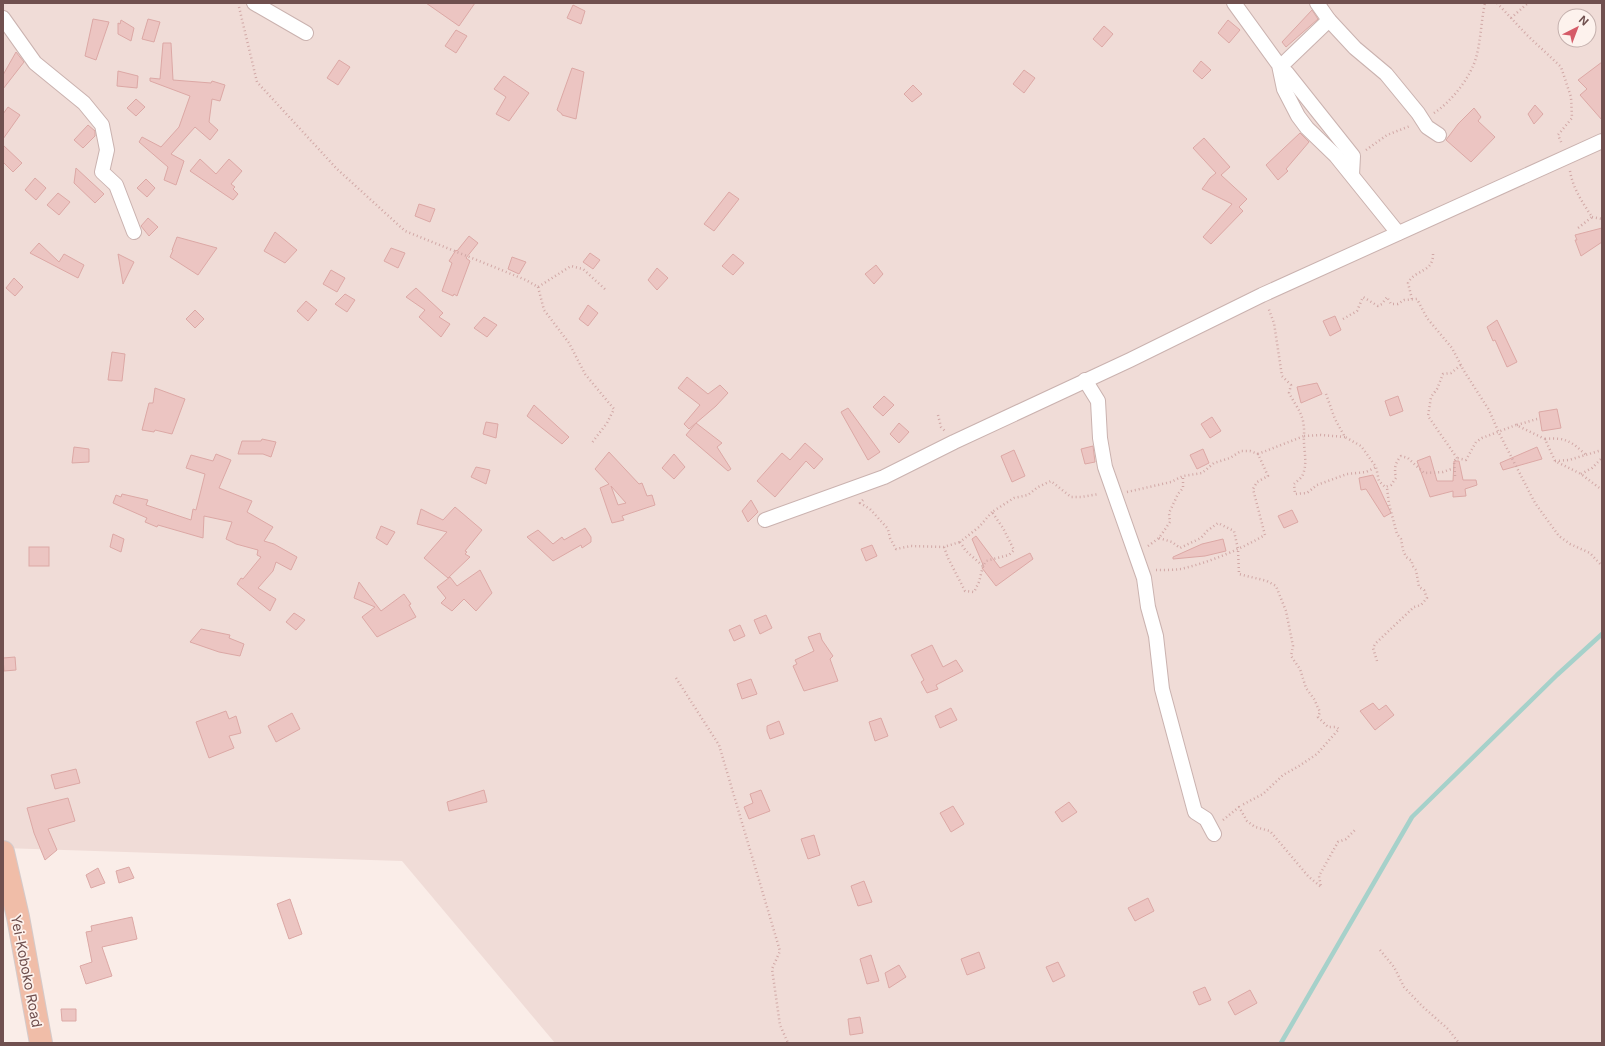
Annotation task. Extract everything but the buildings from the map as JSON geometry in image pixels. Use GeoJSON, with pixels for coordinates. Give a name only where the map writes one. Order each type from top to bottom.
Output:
{"type":"FeatureCollection","features":[{"type":"Feature","properties":{"kind":"main road","name":"Yei-Koboko Road"},"geometry":{"type":"LineString","coordinates":[[3,852],[18,917],[41,1043]]}},
{"type":"Feature","properties":{"kind":"street"},"geometry":{"type":"LineString","coordinates":[[254,3],[306,33]]}},
{"type":"Feature","properties":{"kind":"street"},"geometry":{"type":"LineString","coordinates":[[1234,3],[1280,67],[1284,89],[1298,116],[1307,128],[1336,156],[1398,233]]}},
{"type":"Feature","properties":{"kind":"street"},"geometry":{"type":"LineString","coordinates":[[1317,3],[1329,20],[1355,48],[1386,74],[1418,113],[1427,127],[1439,135]]}},
{"type":"Feature","properties":{"kind":"street"},"geometry":{"type":"LineString","coordinates":[[3,18],[35,63],[84,103],[102,124],[107,150],[102,172],[116,185],[134,232]]}},
{"type":"Feature","properties":{"kind":"street"},"geometry":{"type":"LineString","coordinates":[[1280,67],[1329,20]]}},
{"type":"Feature","properties":{"kind":"street"},"geometry":{"type":"LineString","coordinates":[[766,520],[884,477],[1262,295],[1602,141]]}},
{"type":"Feature","properties":{"kind":"street"},"geometry":{"type":"LineString","coordinates":[[1085,380],[1098,401],[1100,438],[1105,467],[1140,567],[1148,607],[1156,636],[1162,688],[1195,812],[1206,819],[1214,834]]}},
{"type":"Feature","properties":{"kind":"path"},"geometry":{"type":"LineString","coordinates":[[238,3],[257,82],[337,169],[405,231],[526,280],[538,287],[544,310],[569,343],[585,374],[614,409],[608,423],[591,444]]}},
{"type":"Feature","properties":{"kind":"path"},"geometry":{"type":"LineString","coordinates":[[1430,116],[1448,102],[1471,72],[1476,58],[1485,3]]}},
{"type":"Feature","properties":{"kind":"path"},"geometry":{"type":"LineString","coordinates":[[1497,3],[1526,34],[1561,67],[1571,97],[1572,118],[1558,135],[1568,156],[1572,181],[1580,199],[1592,217],[1602,219]]}},
{"type":"Feature","properties":{"kind":"path"},"geometry":{"type":"LineString","coordinates":[[1511,18],[1528,3]]}},
{"type":"Feature","properties":{"kind":"path"},"geometry":{"type":"LineString","coordinates":[[1352,175],[1365,151],[1387,135],[1412,125]]}},
{"type":"Feature","properties":{"kind":"path"},"geometry":{"type":"LineString","coordinates":[[1578,228],[1592,217]]}},
{"type":"Feature","properties":{"kind":"path"},"geometry":{"type":"LineString","coordinates":[[1412,300],[1408,283],[1411,278],[1429,267],[1434,258],[1433,253]]}},
{"type":"Feature","properties":{"kind":"path"},"geometry":{"type":"LineString","coordinates":[[538,287],[571,266],[583,269],[607,291]]}},
{"type":"Feature","properties":{"kind":"path"},"geometry":{"type":"LineString","coordinates":[[1262,295],[1274,323],[1282,376],[1291,385],[1289,393],[1303,416],[1305,425],[1303,446],[1306,457],[1303,475],[1294,484],[1295,494],[1308,493],[1317,485],[1347,474],[1366,472],[1376,467]]}},
{"type":"Feature","properties":{"kind":"path"},"geometry":{"type":"LineString","coordinates":[[1343,319],[1357,311],[1363,297],[1378,306],[1387,298],[1392,304],[1398,304],[1404,300],[1417,299],[1427,318],[1452,348],[1489,410],[1535,503],[1559,536],[1570,544],[1590,553],[1602,566]]}},
{"type":"Feature","properties":{"kind":"path"},"geometry":{"type":"LineString","coordinates":[[1461,365],[1450,373],[1443,374],[1437,389],[1431,397],[1428,416],[1457,458],[1466,460],[1476,442],[1482,438],[1537,419]]}},
{"type":"Feature","properties":{"kind":"path"},"geometry":{"type":"LineString","coordinates":[[1326,394],[1335,419],[1345,437]]}},
{"type":"Feature","properties":{"kind":"path"},"geometry":{"type":"LineString","coordinates":[[1516,425],[1545,439],[1560,438],[1576,446],[1586,454]]}},
{"type":"Feature","properties":{"kind":"path"},"geometry":{"type":"LineString","coordinates":[[864,499],[860,503],[870,509],[888,529],[890,538],[896,549],[911,546],[944,547],[960,542],[979,527],[992,512],[1014,498],[1028,494],[1050,481],[1071,497],[1081,497],[1105,492],[1114,492],[1119,494],[1171,482],[1183,476],[1202,473],[1214,463],[1230,458],[1241,451],[1250,451],[1258,454],[1304,436],[1321,435],[1345,437],[1360,446],[1376,467],[1379,481],[1385,487],[1391,485],[1396,478],[1396,462],[1401,456],[1408,458],[1424,473],[1443,472],[1454,468]]}},
{"type":"Feature","properties":{"kind":"path"},"geometry":{"type":"LineString","coordinates":[[1545,439],[1555,461],[1581,474],[1602,490]]}},
{"type":"Feature","properties":{"kind":"path"},"geometry":{"type":"LineString","coordinates":[[1555,461],[1569,460],[1602,450]]}},
{"type":"Feature","properties":{"kind":"path"},"geometry":{"type":"LineString","coordinates":[[1183,476],[1183,488],[1178,494],[1169,513],[1170,522],[1159,538],[1149,545],[1140,567],[1180,569],[1238,549],[1265,535],[1252,489],[1258,482],[1268,476],[1258,454]]}},
{"type":"Feature","properties":{"kind":"path"},"geometry":{"type":"LineString","coordinates":[[1455,476],[1454,461],[1457,458]]}},
{"type":"Feature","properties":{"kind":"path"},"geometry":{"type":"LineString","coordinates":[[1581,474],[1592,468],[1602,458]]}},
{"type":"Feature","properties":{"kind":"path"},"geometry":{"type":"LineString","coordinates":[[1377,661],[1373,648],[1375,644],[1414,607],[1421,605],[1427,598],[1424,590],[1419,587],[1416,570],[1412,565],[1412,561],[1406,557],[1401,539],[1397,534],[1389,504],[1387,488]]}},
{"type":"Feature","properties":{"kind":"path"},"geometry":{"type":"LineString","coordinates":[[944,547],[965,591],[974,592],[986,561],[1009,555],[1014,550],[1003,528],[992,512]]}},
{"type":"Feature","properties":{"kind":"path"},"geometry":{"type":"LineString","coordinates":[[1159,538],[1172,542],[1180,548],[1201,538],[1206,531],[1218,523],[1234,531],[1238,549],[1239,574],[1267,581],[1276,586],[1286,611],[1293,646],[1291,656],[1300,669],[1306,688],[1314,699],[1320,712],[1318,717],[1328,727],[1336,727],[1339,729],[1317,754],[1300,766],[1283,774],[1263,794],[1242,805]]}},
{"type":"Feature","properties":{"kind":"path"},"geometry":{"type":"LineString","coordinates":[[960,542],[966,551],[983,566]]}},
{"type":"Feature","properties":{"kind":"path"},"geometry":{"type":"LineString","coordinates":[[676,678],[719,744],[780,950],[772,969],[780,1026],[788,1043]]}},
{"type":"Feature","properties":{"kind":"path"},"geometry":{"type":"LineString","coordinates":[[1222,821],[1239,807],[1247,821],[1256,827],[1270,831],[1308,876],[1321,887],[1319,876],[1338,842],[1346,839],[1356,829]]}},
{"type":"Feature","properties":{"kind":"path"},"geometry":{"type":"LineString","coordinates":[[1380,950],[1394,968],[1404,987],[1422,1006],[1448,1029],[1459,1043]]}},
{"type":"Feature","properties":{"kind":"shaded area"},"geometry":{"type":"Polygon","coordinates":[[[3,3],[1602,3],[1602,1043],[555,1043],[402,861],[3,848],[3,3]]]}},
{"type":"Feature","properties":{"kind":"waterway"},"geometry":{"type":"LineString","coordinates":[[1281,1043],[1412,817],[1557,675],[1602,634]]}}]}
